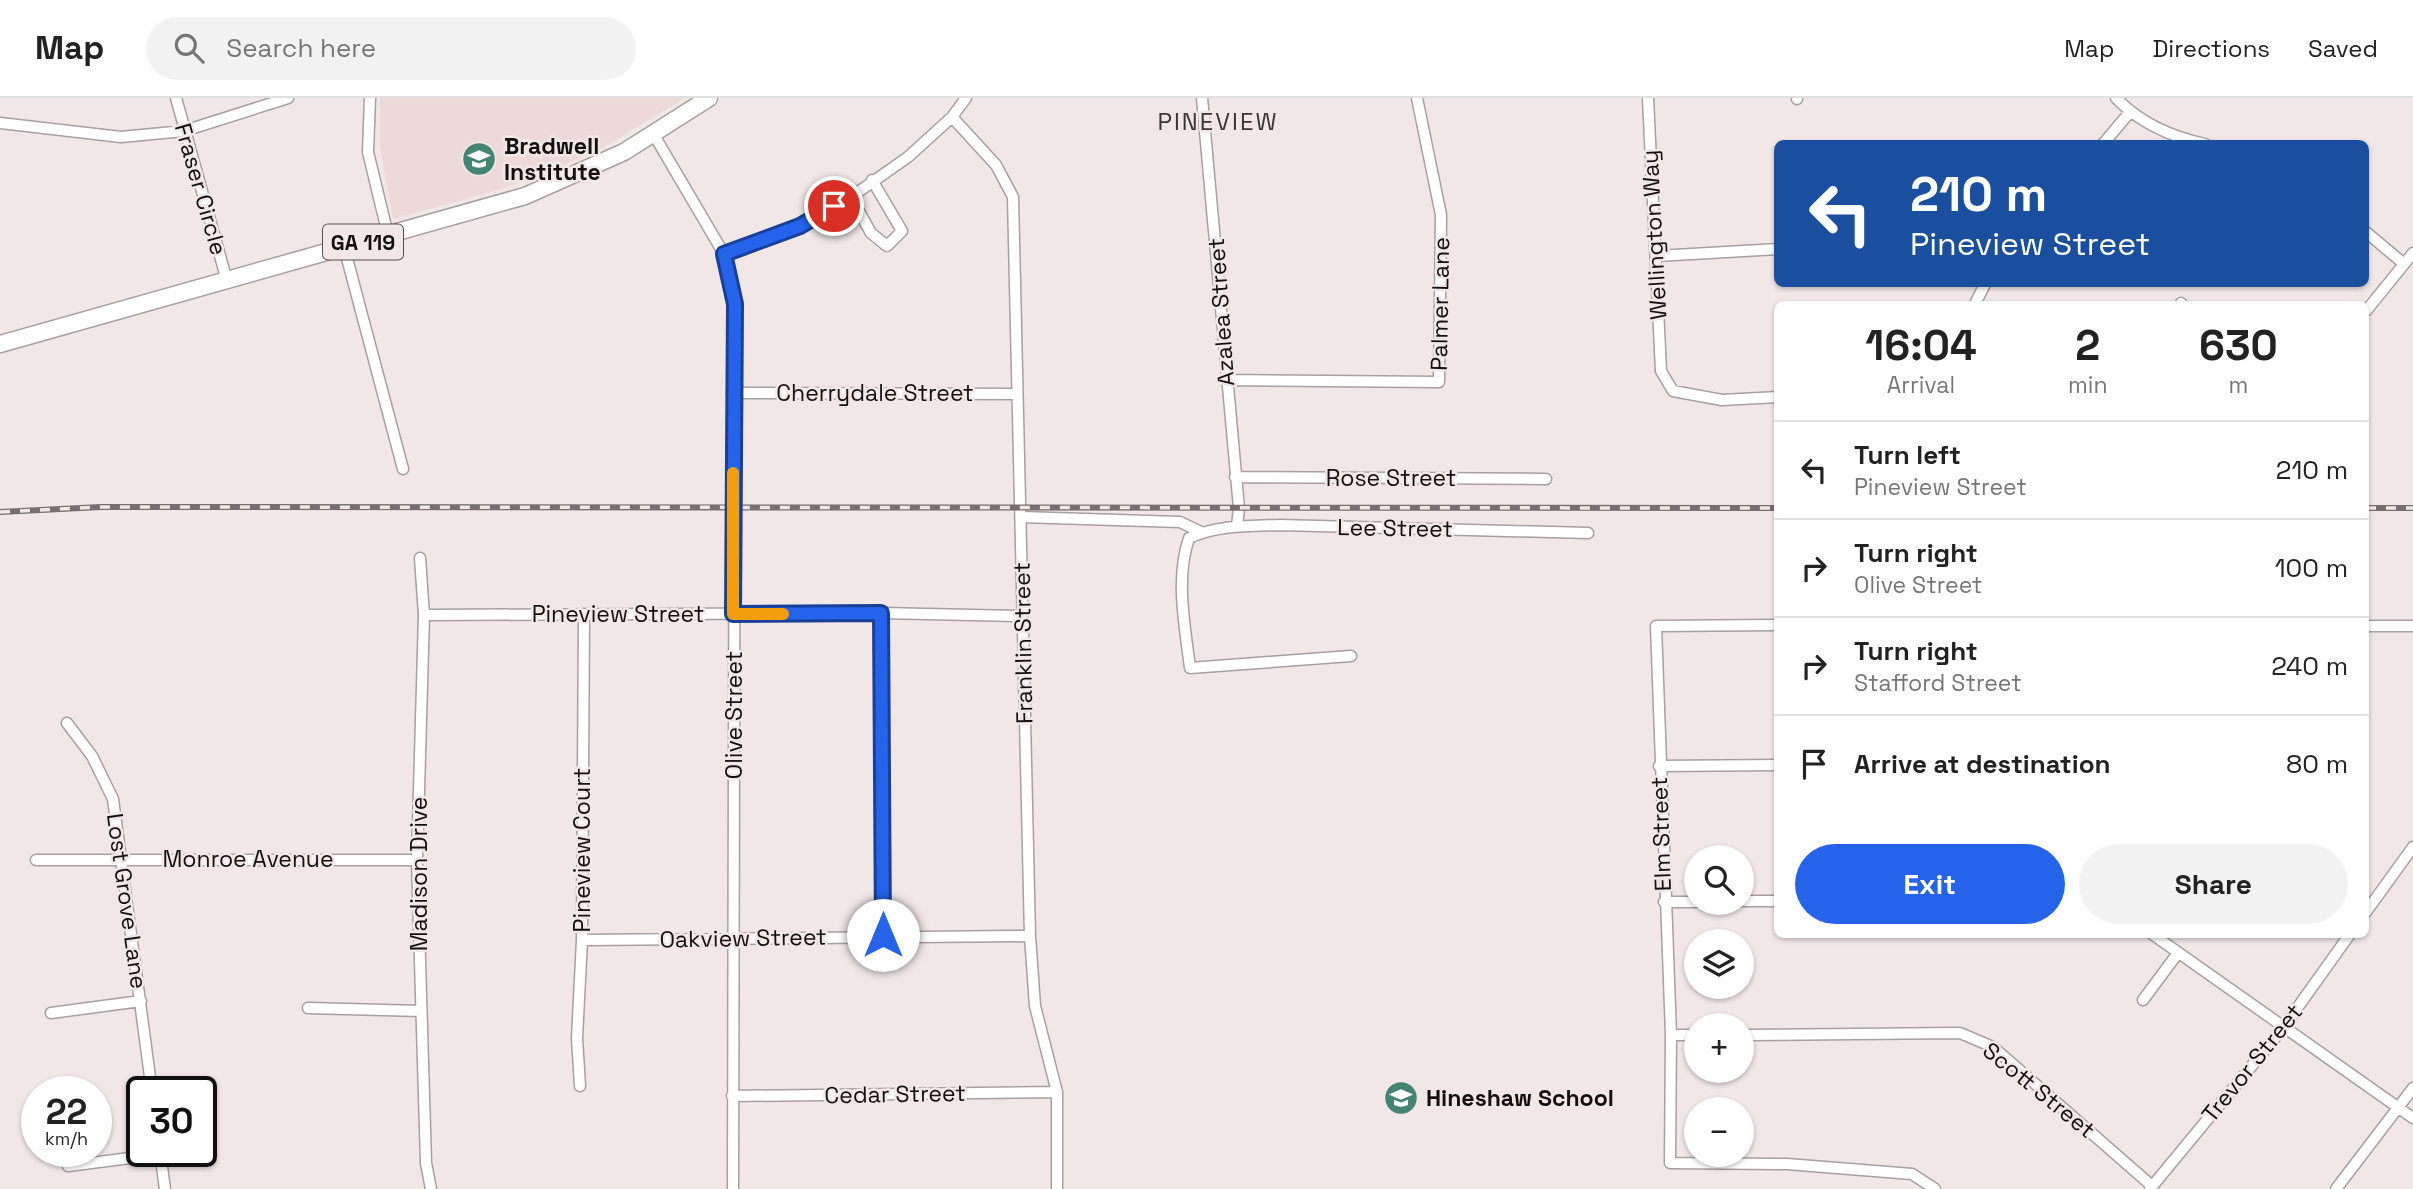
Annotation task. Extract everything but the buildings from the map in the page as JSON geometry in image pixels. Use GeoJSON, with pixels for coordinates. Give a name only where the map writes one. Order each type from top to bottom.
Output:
{"type":"FeatureCollection","features":[{"type":"Feature","properties":{"kind":"main road","name":"GA 119"},"geometry":{"type":"LineString","coordinates":[[0,344],[525,196],[579,174],[654,135],[709,98]]}},
{"type":"Feature","properties":{"kind":"street","name":"Fraser Circle"},"geometry":{"type":"LineString","coordinates":[[176,98],[227,281]]}},
{"type":"Feature","properties":{"kind":"street"},"geometry":{"type":"LineString","coordinates":[[0,123],[121,137],[184,131],[288,98]]}},
{"type":"Feature","properties":{"kind":"street"},"geometry":{"type":"LineString","coordinates":[[370,98],[368,152],[388,235]]}},
{"type":"Feature","properties":{"kind":"street"},"geometry":{"type":"LineString","coordinates":[[724,254],[800,226],[851,197],[908,157],[952,117],[966,98]]}},
{"type":"Feature","properties":{"kind":"street","name":"Azalea Street"},"geometry":{"type":"LineString","coordinates":[[1202,98],[1237,526]]}},
{"type":"Feature","properties":{"kind":"street","name":"Palmer Lane"},"geometry":{"type":"LineString","coordinates":[[1226,380],[1439,382],[1441,215],[1416,98]]}},
{"type":"Feature","properties":{"kind":"street","name":"Wellington Way"},"geometry":{"type":"LineString","coordinates":[[1648,98],[1661,371],[1673,391],[1723,400],[1774,397]]}},
{"type":"Feature","properties":{"kind":"street"},"geometry":{"type":"LineString","coordinates":[[2116,98],[2130,112],[2178,138],[2187,140]]}},
{"type":"Feature","properties":{"kind":"street"},"geometry":{"type":"LineString","coordinates":[[2106,140],[2130,112]]}},
{"type":"Feature","properties":{"kind":"street","name":"Franklin Street"},"geometry":{"type":"LineString","coordinates":[[952,117],[996,165],[1013,197],[1030,936],[1035,1006],[1057,1092],[1057,1189]]}},
{"type":"Feature","properties":{"kind":"street","name":"Olive Street"},"geometry":{"type":"LineString","coordinates":[[654,135],[724,254],[735,304],[732,393],[733,1189]]}},
{"type":"Feature","properties":{"kind":"street"},"geometry":{"type":"LineString","coordinates":[[851,197],[871,233],[887,246],[902,231],[872,180]]}},
{"type":"Feature","properties":{"kind":"street"},"geometry":{"type":"LineString","coordinates":[[2369,235],[2403,263]]}},
{"type":"Feature","properties":{"kind":"street"},"geometry":{"type":"LineString","coordinates":[[344,247],[403,469]]}},
{"type":"Feature","properties":{"kind":"street"},"geometry":{"type":"LineString","coordinates":[[1657,256],[1774,248]]}},
{"type":"Feature","properties":{"kind":"street"},"geometry":{"type":"LineString","coordinates":[[2369,307],[2413,253]]}},
{"type":"Feature","properties":{"kind":"street","name":"Cherrydale Street"},"geometry":{"type":"LineString","coordinates":[[732,393],[1017,394]]}},
{"type":"Feature","properties":{"kind":"street","name":"Rose Street"},"geometry":{"type":"LineString","coordinates":[[1235,477],[1546,479]]}},
{"type":"Feature","properties":{"kind":"street","name":"Lee Street"},"geometry":{"type":"LineString","coordinates":[[1021,517],[1180,522],[1201,532],[1237,526],[1588,533]]}},
{"type":"Feature","properties":{"kind":"street"},"geometry":{"type":"LineString","coordinates":[[1201,532],[1189,538],[1183,556],[1182,597],[1190,668],[1350,656]]}},
{"type":"Feature","properties":{"kind":"street","name":"Madison Drive"},"geometry":{"type":"LineString","coordinates":[[420,558],[424,615],[417,860],[426,1163],[431,1189]]}},
{"type":"Feature","properties":{"kind":"street"},"geometry":{"type":"LineString","coordinates":[[881,613],[883,935]]}},
{"type":"Feature","properties":{"kind":"street","name":"Pineview Street"},"geometry":{"type":"LineString","coordinates":[[424,615],[881,613],[1022,616]]}},
{"type":"Feature","properties":{"kind":"street","name":"Pineview Court"},"geometry":{"type":"LineString","coordinates":[[580,1086],[577,1038],[582,940],[584,614]]}},
{"type":"Feature","properties":{"kind":"street","name":"Elm Street"},"geometry":{"type":"LineString","coordinates":[[1774,625],[1656,626],[1659,766],[1671,1035],[1670,1163],[1787,1164],[1912,1174],[1935,1189]]}},
{"type":"Feature","properties":{"kind":"street"},"geometry":{"type":"LineString","coordinates":[[2369,626],[2413,626]]}},
{"type":"Feature","properties":{"kind":"street","name":"Lost Grove Lane"},"geometry":{"type":"LineString","coordinates":[[67,723],[102,774],[113,799],[150,1076]]}},
{"type":"Feature","properties":{"kind":"street"},"geometry":{"type":"LineString","coordinates":[[1659,766],[1774,765]]}},
{"type":"Feature","properties":{"kind":"street"},"geometry":{"type":"LineString","coordinates":[[2369,908],[2413,847]]}},
{"type":"Feature","properties":{"kind":"street","name":"Monroe Avenue"},"geometry":{"type":"LineString","coordinates":[[36,859],[417,860]]}},
{"type":"Feature","properties":{"kind":"street"},"geometry":{"type":"LineString","coordinates":[[1754,901],[1774,901]]}},
{"type":"Feature","properties":{"kind":"street"},"geometry":{"type":"LineString","coordinates":[[1664,902],[1684,902]]}},
{"type":"Feature","properties":{"kind":"street","name":"Oakview Street"},"geometry":{"type":"LineString","coordinates":[[582,940],[883,935],[1030,936]]}},
{"type":"Feature","properties":{"kind":"street"},"geometry":{"type":"LineString","coordinates":[[2157,938],[2413,1118]]}},
{"type":"Feature","properties":{"kind":"street","name":"Trevor Street"},"geometry":{"type":"LineString","coordinates":[[2151,1187],[2283,1028],[2347,938]]}},
{"type":"Feature","properties":{"kind":"street"},"geometry":{"type":"LineString","coordinates":[[2143,1000],[2178,953]]}},
{"type":"Feature","properties":{"kind":"street"},"geometry":{"type":"LineString","coordinates":[[51,1013],[141,1001]]}},
{"type":"Feature","properties":{"kind":"street"},"geometry":{"type":"LineString","coordinates":[[308,1009],[421,1011]]}},
{"type":"Feature","properties":{"kind":"street","name":"Scott Street"},"geometry":{"type":"LineString","coordinates":[[1754,1034],[1960,1033],[1993,1047],[2151,1187]]}},
{"type":"Feature","properties":{"kind":"street"},"geometry":{"type":"LineString","coordinates":[[1671,1035],[1684,1035]]}},
{"type":"Feature","properties":{"kind":"street"},"geometry":{"type":"LineString","coordinates":[[2336,1189],[2413,1088]]}},
{"type":"Feature","properties":{"kind":"street","name":"Cedar Street"},"geometry":{"type":"LineString","coordinates":[[732,1096],[1057,1092]]}},
{"type":"Feature","properties":{"kind":"street"},"geometry":{"type":"LineString","coordinates":[[162,1167],[165,1189]]}},
{"type":"Feature","properties":{"kind":"shaded area","name":"Bradwell Institute"},"geometry":{"type":"Polygon","coordinates":[[[380,98],[685,98],[608,145],[552,171],[505,188],[393,219],[380,148],[380,98]]]}},
{"type":"Feature","properties":{"kind":"railway"},"geometry":{"type":"LineString","coordinates":[[0,512],[101,507],[1774,508]]}},
{"type":"Feature","properties":{"kind":"railway"},"geometry":{"type":"LineString","coordinates":[[2369,508],[2413,508]]}},
{"type":"Feature","properties":{"kind":"slow traffic"},"geometry":{"type":"LineString","coordinates":[[733,473],[733,614],[783,614]]}},
{"type":"Feature","properties":{"kind":"place","name":"Bradwell Institute"},"geometry":{"type":"Point","coordinates":[479,159]}},
{"type":"Feature","properties":{"kind":"place","name":"Hineshaw School"},"geometry":{"type":"Point","coordinates":[1401,1098]}},
{"type":"Feature","properties":{"kind":"district","name":"PINEVIEW"},"geometry":{"type":"Point","coordinates":[1218,121]}},
{"type":"Feature","properties":{"kind":"route"},"geometry":{"type":"LineString","coordinates":[[834,206],[800,226],[724,254],[735,304],[732,393],[733,614],[881,613],[883,935]]}}]}
